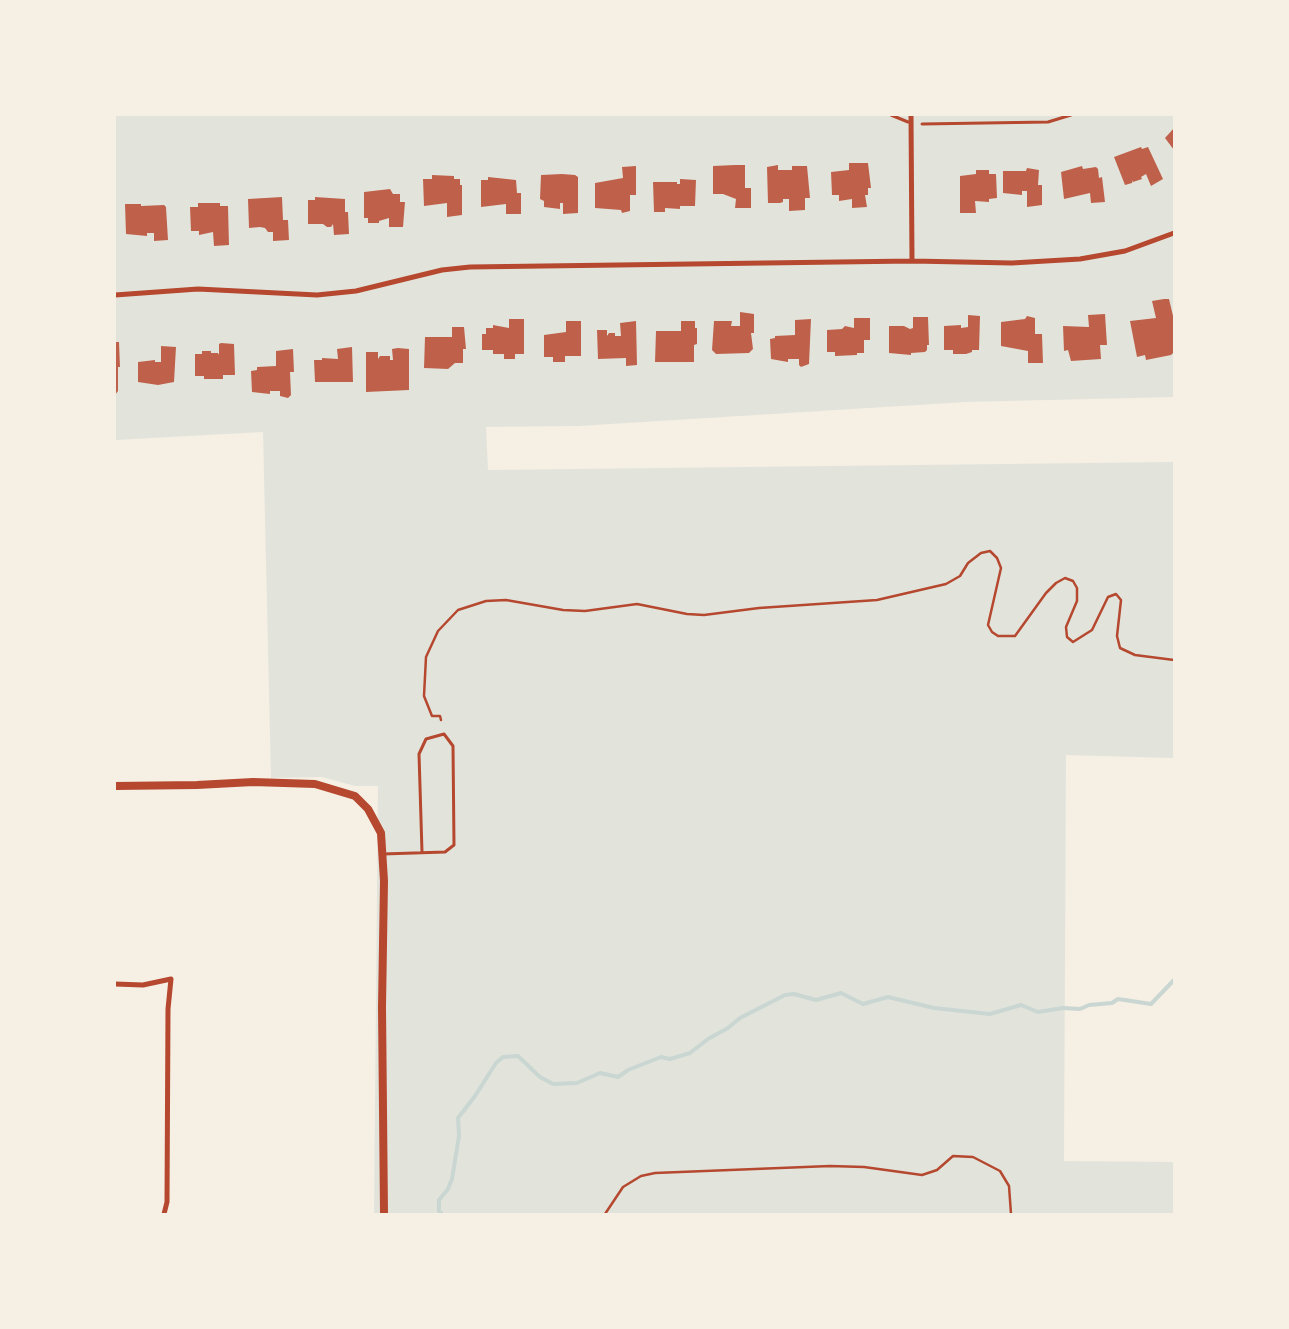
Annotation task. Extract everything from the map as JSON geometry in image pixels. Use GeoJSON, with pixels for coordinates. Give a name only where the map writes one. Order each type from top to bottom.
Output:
{"type":"FeatureCollection","features":[{"type":"Feature","properties":{"kind":"street"},"geometry":{"type":"LineString","coordinates":[[911,115],[912,261]]}},
{"type":"Feature","properties":{"kind":"street"},"geometry":{"type":"LineString","coordinates":[[115,295],[198,289],[317,295],[356,291],[442,270],[470,267],[912,261],[1012,263],[1080,260],[1125,251],[1174,233]]}},
{"type":"Feature","properties":{"kind":"street"},"geometry":{"type":"LineString","coordinates":[[115,786],[253,782],[315,784],[356,796],[368,809],[381,833],[382,854],[384,1214]]}},
{"type":"Feature","properties":{"kind":"street"},"geometry":{"type":"LineString","coordinates":[[115,984],[143,985],[171,979],[168,1009],[167,1202],[164,1214]]}},
{"type":"Feature","properties":{"kind":"lane"},"geometry":{"type":"LineString","coordinates":[[891,115],[908,122]]}},
{"type":"Feature","properties":{"kind":"lane"},"geometry":{"type":"LineString","coordinates":[[922,124],[1048,122],[1072,115]]}},
{"type":"Feature","properties":{"kind":"lane"},"geometry":{"type":"LineString","coordinates":[[382,854],[445,852],[454,845],[453,746],[444,734],[426,739],[419,754],[422,852]]}},
{"type":"Feature","properties":{"kind":"path"},"geometry":{"type":"LineString","coordinates":[[441,720],[440,716],[432,716],[424,696],[426,656],[438,631],[458,610],[486,601],[506,600],[563,610],[585,611],[637,604],[687,614],[704,615],[759,608],[878,600],[946,584],[960,576],[968,563],[981,553],[990,551],[997,558],[1001,568],[988,625],[992,632],[998,636],[1015,636],[1046,593],[1056,583],[1065,578],[1073,581],[1077,588],[1077,601],[1066,627],[1067,636],[1073,642],[1092,630],[1102,605],[1108,597],[1116,594],[1121,600],[1117,636],[1120,648],[1135,655],[1174,660]]}},
{"type":"Feature","properties":{"kind":"path"},"geometry":{"type":"LineString","coordinates":[[606,1214],[623,1187],[641,1176],[655,1173],[830,1166],[864,1167],[922,1175],[937,1170],[953,1156],[973,1157],[1000,1171],[1009,1186],[1010,1214]]}},
{"type":"Feature","properties":{"kind":"shaded area"},"geometry":{"type":"Polygon","coordinates":[[[115,115],[1174,115],[1174,397],[965,402],[579,426],[486,427],[488,470],[1174,462],[1174,758],[1066,755],[1064,1161],[1174,1162],[1174,1214],[374,1214],[378,786],[355,786],[322,777],[271,778],[263,432],[115,440],[115,115]]]}},
{"type":"Feature","properties":{"kind":"building"},"geometry":{"type":"Polygon","coordinates":[[[1174,128],[1174,150],[1165,138],[1174,128]]]}},
{"type":"Feature","properties":{"kind":"building"},"geometry":{"type":"Polygon","coordinates":[[[1141,147],[1142,149],[1148,147],[1163,179],[1151,186],[1146,174],[1141,177],[1142,179],[1133,182],[1133,180],[1132,183],[1125,185],[1114,157],[1141,147]]]}},
{"type":"Feature","properties":{"kind":"building"},"geometry":{"type":"Polygon","coordinates":[[[849,163],[868,163],[871,188],[868,188],[868,195],[865,195],[867,207],[852,208],[852,199],[839,201],[839,195],[832,195],[831,172],[849,170],[849,163]]]}},
{"type":"Feature","properties":{"kind":"building"},"geometry":{"type":"Polygon","coordinates":[[[745,165],[745,188],[751,188],[751,208],[735,208],[736,199],[723,194],[713,194],[713,166],[745,165]]]}},
{"type":"Feature","properties":{"kind":"building"},"geometry":{"type":"Polygon","coordinates":[[[778,165],[778,170],[792,170],[792,166],[807,166],[810,198],[805,198],[805,210],[789,211],[789,199],[783,199],[783,202],[780,203],[768,203],[767,167],[778,165]]]}},
{"type":"Feature","properties":{"kind":"building"},"geometry":{"type":"Polygon","coordinates":[[[636,166],[636,195],[630,195],[630,211],[622,213],[621,210],[595,208],[595,183],[623,178],[622,167],[636,166]]]}},
{"type":"Feature","properties":{"kind":"building"},"geometry":{"type":"Polygon","coordinates":[[[1082,166],[1083,169],[1096,167],[1098,169],[1099,178],[1102,177],[1105,202],[1091,203],[1090,193],[1064,199],[1061,172],[1082,166]]]}},
{"type":"Feature","properties":{"kind":"building"},"geometry":{"type":"Polygon","coordinates":[[[1027,168],[1039,170],[1038,185],[1042,185],[1042,205],[1027,207],[1027,191],[1022,191],[1022,195],[1003,193],[1003,171],[1026,171],[1027,168]]]}},
{"type":"Feature","properties":{"kind":"building"},"geometry":{"type":"Polygon","coordinates":[[[976,170],[989,170],[989,174],[996,174],[997,198],[989,199],[989,202],[975,201],[976,213],[960,213],[960,176],[976,174],[976,170]]]}},
{"type":"Feature","properties":{"kind":"building"},"geometry":{"type":"Polygon","coordinates":[[[562,174],[578,177],[578,213],[563,214],[563,203],[560,203],[560,209],[544,207],[544,201],[540,199],[541,175],[562,174]]]}},
{"type":"Feature","properties":{"kind":"building"},"geometry":{"type":"Polygon","coordinates":[[[432,175],[454,176],[454,179],[460,179],[460,185],[462,185],[462,215],[447,217],[447,203],[424,206],[423,179],[432,179],[432,175]]]}},
{"type":"Feature","properties":{"kind":"building"},"geometry":{"type":"Polygon","coordinates":[[[488,177],[516,180],[517,193],[521,193],[521,214],[506,214],[506,204],[481,207],[481,180],[488,180],[488,177]]]}},
{"type":"Feature","properties":{"kind":"building"},"geometry":{"type":"Polygon","coordinates":[[[680,179],[696,180],[695,206],[680,206],[680,209],[665,208],[665,212],[654,212],[653,182],[677,182],[677,184],[680,184],[680,179]]]}},
{"type":"Feature","properties":{"kind":"building"},"geometry":{"type":"Polygon","coordinates":[[[390,189],[393,194],[400,194],[400,202],[405,202],[403,227],[389,227],[389,218],[379,221],[379,223],[368,223],[368,218],[364,218],[364,192],[390,189]]]}},
{"type":"Feature","properties":{"kind":"building"},"geometry":{"type":"Polygon","coordinates":[[[282,197],[283,220],[288,220],[289,240],[273,241],[273,232],[268,232],[265,228],[260,227],[249,228],[248,199],[282,197]]]}},
{"type":"Feature","properties":{"kind":"building"},"geometry":{"type":"Polygon","coordinates":[[[315,197],[345,199],[345,212],[348,212],[349,234],[334,235],[333,224],[331,227],[327,227],[323,224],[308,224],[308,200],[315,200],[315,197]]]}},
{"type":"Feature","properties":{"kind":"building"},"geometry":{"type":"Polygon","coordinates":[[[198,203],[220,203],[220,206],[228,206],[229,245],[214,246],[213,232],[199,235],[199,231],[191,231],[190,207],[198,207],[198,203]]]}},
{"type":"Feature","properties":{"kind":"building"},"geometry":{"type":"Polygon","coordinates":[[[125,204],[141,204],[141,206],[164,205],[166,207],[168,240],[154,241],[154,233],[147,233],[147,236],[126,234],[125,204]]]}},
{"type":"Feature","properties":{"kind":"building"},"geometry":{"type":"Polygon","coordinates":[[[1169,299],[1174,320],[1174,352],[1171,355],[1146,360],[1145,355],[1137,357],[1130,321],[1156,318],[1152,301],[1169,299]]]}},
{"type":"Feature","properties":{"kind":"building"},"geometry":{"type":"Polygon","coordinates":[[[740,312],[754,314],[754,333],[751,333],[753,349],[749,353],[716,354],[712,350],[714,321],[732,321],[731,326],[740,326],[740,312]]]}},
{"type":"Feature","properties":{"kind":"building"},"geometry":{"type":"Polygon","coordinates":[[[1105,314],[1107,345],[1100,345],[1101,359],[1071,361],[1068,350],[1064,351],[1063,326],[1089,327],[1088,315],[1105,314]]]}},
{"type":"Feature","properties":{"kind":"building"},"geometry":{"type":"Polygon","coordinates":[[[968,315],[980,316],[979,350],[972,350],[972,352],[966,354],[953,354],[953,350],[944,350],[944,326],[961,325],[961,328],[968,327],[968,315]]]}},
{"type":"Feature","properties":{"kind":"building"},"geometry":{"type":"Polygon","coordinates":[[[1027,316],[1035,318],[1035,334],[1042,334],[1043,363],[1028,363],[1028,351],[1001,346],[1001,322],[1025,319],[1027,316]]]}},
{"type":"Feature","properties":{"kind":"building"},"geometry":{"type":"Polygon","coordinates":[[[913,317],[928,317],[929,345],[927,345],[927,350],[925,352],[911,353],[911,355],[889,353],[889,326],[913,328],[913,317]]]}},
{"type":"Feature","properties":{"kind":"building"},"geometry":{"type":"Polygon","coordinates":[[[854,318],[870,318],[870,340],[864,340],[864,353],[835,356],[835,352],[827,352],[827,330],[842,329],[845,326],[854,328],[854,318]]]}},
{"type":"Feature","properties":{"kind":"building"},"geometry":{"type":"Polygon","coordinates":[[[509,319],[524,319],[524,354],[515,354],[515,359],[504,359],[504,354],[493,354],[493,350],[482,350],[482,334],[486,334],[486,328],[493,328],[493,325],[509,328],[509,319]]]}},
{"type":"Feature","properties":{"kind":"building"},"geometry":{"type":"Polygon","coordinates":[[[811,319],[809,364],[801,367],[799,359],[788,359],[788,362],[771,359],[770,339],[775,338],[775,336],[795,335],[795,320],[811,319]]]}},
{"type":"Feature","properties":{"kind":"building"},"geometry":{"type":"Polygon","coordinates":[[[566,321],[581,321],[581,356],[565,356],[565,362],[553,362],[553,357],[544,357],[544,335],[566,332],[566,321]]]}},
{"type":"Feature","properties":{"kind":"building"},"geometry":{"type":"Polygon","coordinates":[[[636,321],[637,365],[626,366],[626,358],[598,359],[597,330],[607,330],[607,336],[609,333],[615,333],[615,336],[621,336],[620,323],[636,321]]]}},
{"type":"Feature","properties":{"kind":"building"},"geometry":{"type":"Polygon","coordinates":[[[681,321],[695,321],[697,344],[694,345],[694,362],[655,362],[656,331],[681,331],[681,321]]]}},
{"type":"Feature","properties":{"kind":"building"},"geometry":{"type":"Polygon","coordinates":[[[452,327],[464,327],[466,349],[463,349],[463,363],[455,363],[448,369],[424,368],[425,337],[452,337],[452,327]]]}},
{"type":"Feature","properties":{"kind":"building"},"geometry":{"type":"Polygon","coordinates":[[[115,342],[119,342],[120,367],[118,367],[118,391],[115,395],[115,342]]]}},
{"type":"Feature","properties":{"kind":"building"},"geometry":{"type":"Polygon","coordinates":[[[219,344],[234,344],[235,375],[223,375],[223,379],[204,379],[204,376],[195,376],[195,354],[202,354],[202,351],[211,351],[211,353],[218,353],[219,355],[219,344]]]}},
{"type":"Feature","properties":{"kind":"building"},"geometry":{"type":"Polygon","coordinates":[[[161,346],[176,347],[174,382],[158,385],[138,382],[138,362],[155,360],[155,362],[161,362],[161,346]]]}},
{"type":"Feature","properties":{"kind":"building"},"geometry":{"type":"Polygon","coordinates":[[[352,347],[353,382],[315,382],[314,360],[322,360],[322,358],[338,359],[337,349],[352,347]]]}},
{"type":"Feature","properties":{"kind":"building"},"geometry":{"type":"Polygon","coordinates":[[[293,349],[294,372],[290,372],[291,395],[288,398],[280,396],[280,391],[270,391],[270,394],[252,392],[251,371],[257,370],[257,367],[276,366],[276,351],[293,349]]]}},
{"type":"Feature","properties":{"kind":"building"},"geometry":{"type":"Polygon","coordinates":[[[392,349],[409,349],[409,390],[366,392],[366,352],[378,352],[378,359],[380,356],[390,356],[390,360],[393,360],[392,349]]]}},
{"type":"Feature","properties":{"kind":"waterway"},"geometry":{"type":"LineString","coordinates":[[442,1214],[439,1211],[439,1200],[448,1189],[452,1179],[459,1136],[458,1118],[496,1063],[503,1057],[518,1056],[540,1077],[553,1084],[577,1083],[600,1073],[618,1077],[628,1070],[661,1057],[670,1059],[690,1053],[740,1018],[785,995],[794,994],[816,1000],[841,993],[863,1004],[888,997],[934,1008],[990,1014],[1021,1005],[1038,1012],[1063,1008],[1080,1009],[1089,1005],[1112,1003],[1118,999],[1151,1004],[1174,980]]}}]}
